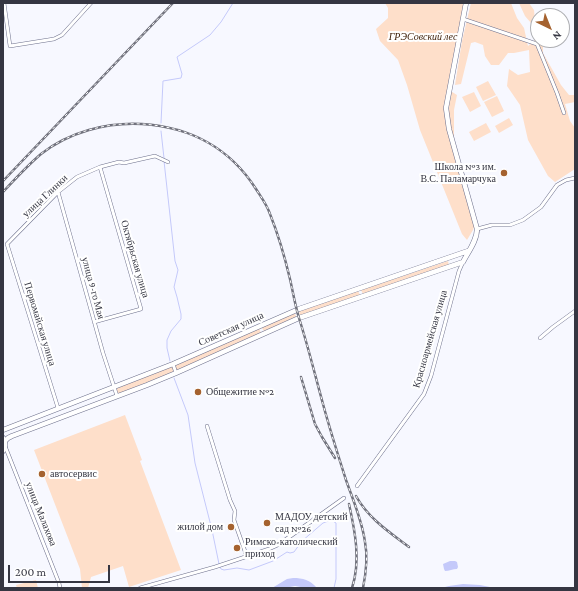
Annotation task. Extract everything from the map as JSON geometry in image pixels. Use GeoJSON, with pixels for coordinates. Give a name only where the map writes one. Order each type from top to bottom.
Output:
{"type":"FeatureCollection","features":[{"type":"Feature","properties":{"kind":"main road"},"geometry":{"type":"LineString","coordinates":[[466,3],[446,108],[450,129],[477,229]]}},
{"type":"Feature","properties":{"kind":"main road","name":"Красноармейская улица"},"geometry":{"type":"LineString","coordinates":[[463,262],[476,237],[477,229]]}},
{"type":"Feature","properties":{"kind":"main road","name":"Советская улица"},"geometry":{"type":"LineString","coordinates":[[3,430],[173,364],[299,309],[468,251]]}},
{"type":"Feature","properties":{"kind":"main road","name":"Советская улица"},"geometry":{"type":"LineString","coordinates":[[4,442],[12,436],[176,373],[313,313],[463,262]]}},
{"type":"Feature","properties":{"kind":"main road"},"geometry":{"type":"LineString","coordinates":[[3,451],[4,442]]}},
{"type":"Feature","properties":{"kind":"street"},"geometry":{"type":"LineString","coordinates":[[4,3],[10,46],[54,39],[62,35],[90,4]]}},
{"type":"Feature","properties":{"kind":"street"},"geometry":{"type":"LineString","coordinates":[[463,19],[537,44],[564,113]]}},
{"type":"Feature","properties":{"kind":"street","name":"улица Глинки"},"geometry":{"type":"LineString","coordinates":[[7,244],[58,192],[77,177],[100,167],[155,156],[168,162]]}},
{"type":"Feature","properties":{"kind":"street","name":"Октябрьская улица"},"geometry":{"type":"LineString","coordinates":[[94,322],[141,309],[100,167]]}},
{"type":"Feature","properties":{"kind":"street"},"geometry":{"type":"LineString","coordinates":[[477,229],[492,225],[510,225],[523,220],[541,207],[557,185],[566,180],[575,178]]}},
{"type":"Feature","properties":{"kind":"street","name":"улица 9-го Мая"},"geometry":{"type":"LineString","coordinates":[[58,192],[94,322],[117,396]]}},
{"type":"Feature","properties":{"kind":"street","name":"Первомайская улица"},"geometry":{"type":"LineString","coordinates":[[7,244],[58,408]]}},
{"type":"Feature","properties":{"kind":"street","name":"Красноармейская улица"},"geometry":{"type":"LineString","coordinates":[[357,486],[424,394],[431,376],[459,271],[463,262]]}},
{"type":"Feature","properties":{"kind":"street"},"geometry":{"type":"LineString","coordinates":[[540,338],[553,326],[575,312]]}},
{"type":"Feature","properties":{"kind":"street"},"geometry":{"type":"LineString","coordinates":[[259,326],[263,334]]}},
{"type":"Feature","properties":{"kind":"street"},"geometry":{"type":"LineString","coordinates":[[173,364],[176,373]]}},
{"type":"Feature","properties":{"kind":"street"},"geometry":{"type":"LineString","coordinates":[[207,426],[230,500],[235,511],[234,520],[247,556]]}},
{"type":"Feature","properties":{"kind":"street","name":"улица Малахова"},"geometry":{"type":"LineString","coordinates":[[4,442],[60,588]]}},
{"type":"Feature","properties":{"kind":"street"},"geometry":{"type":"LineString","coordinates":[[3,455],[9,455]]}},
{"type":"Feature","properties":{"kind":"street"},"geometry":{"type":"LineString","coordinates":[[140,588],[215,567],[278,546],[344,498]]}},
{"type":"Feature","properties":{"kind":"green space","name":"ГРЭСовский лес"},"geometry":{"type":"Polygon","coordinates":[[[385,3],[464,3],[449,90],[457,95],[454,110],[454,142],[476,221],[467,240],[462,234],[420,130],[398,60],[380,41],[376,29],[388,18],[388,8],[385,3]]]}},
{"type":"Feature","properties":{"kind":"green space","name":"ГРЭСовский лес"},"geometry":{"type":"Polygon","coordinates":[[[471,3],[511,3],[517,18],[524,28],[528,46],[530,44],[530,48],[543,48],[543,53],[561,85],[569,95],[575,95],[575,102],[565,104],[570,121],[575,128],[575,169],[555,182],[548,176],[528,140],[520,105],[507,86],[509,69],[518,75],[530,72],[529,50],[508,53],[499,65],[491,65],[485,56],[483,45],[475,42],[471,43],[461,84],[455,85],[462,41],[471,3]]]}},
{"type":"Feature","properties":{"kind":"green space"},"geometry":{"type":"Polygon","coordinates":[[[519,3],[529,3],[533,8],[530,8],[530,22],[525,16],[519,3]]]}},
{"type":"Feature","properties":{"kind":"green space"},"geometry":{"type":"Polygon","coordinates":[[[488,81],[496,95],[483,101],[476,87],[488,81]]]}},
{"type":"Feature","properties":{"kind":"green space"},"geometry":{"type":"Polygon","coordinates":[[[474,92],[481,106],[470,112],[462,97],[474,92]]]}},
{"type":"Feature","properties":{"kind":"green space"},"geometry":{"type":"Polygon","coordinates":[[[497,96],[504,111],[492,117],[484,102],[497,96]]]}},
{"type":"Feature","properties":{"kind":"green space"},"geometry":{"type":"Polygon","coordinates":[[[509,118],[513,125],[499,133],[495,126],[509,118]]]}},
{"type":"Feature","properties":{"kind":"green space"},"geometry":{"type":"Polygon","coordinates":[[[486,123],[491,132],[474,141],[469,132],[486,123]]]}},
{"type":"Feature","properties":{"kind":"green space"},"geometry":{"type":"Polygon","coordinates":[[[448,261],[449,265],[363,294],[361,290],[448,261]]]}},
{"type":"Feature","properties":{"kind":"green space"},"geometry":{"type":"Polygon","coordinates":[[[358,291],[360,295],[300,316],[299,311],[358,291]]]}},
{"type":"Feature","properties":{"kind":"green space"},"geometry":{"type":"Polygon","coordinates":[[[295,313],[296,317],[264,331],[261,327],[295,313]]]}},
{"type":"Feature","properties":{"kind":"green space"},"geometry":{"type":"Polygon","coordinates":[[[259,328],[261,333],[176,371],[174,365],[259,328]]]}},
{"type":"Feature","properties":{"kind":"green space"},"geometry":{"type":"Polygon","coordinates":[[[172,366],[174,372],[118,394],[116,388],[172,366]]]}},
{"type":"Feature","properties":{"kind":"green space"},"geometry":{"type":"Polygon","coordinates":[[[125,415],[142,460],[140,461],[181,570],[129,587],[123,566],[91,577],[88,588],[82,588],[80,569],[34,450],[125,415]]]}},
{"type":"Feature","properties":{"kind":"green space"},"geometry":{"type":"Polygon","coordinates":[[[36,580],[38,588],[17,588],[16,585],[36,580]]]}},
{"type":"Feature","properties":{"kind":"water"},"geometry":{"type":"Polygon","coordinates":[[[450,561],[457,562],[457,569],[445,571],[443,564],[450,561]]]}},
{"type":"Feature","properties":{"kind":"water"},"geometry":{"type":"Polygon","coordinates":[[[293,578],[306,580],[317,588],[295,586],[272,588],[287,579],[293,578]]]}},
{"type":"Feature","properties":{"kind":"water"},"geometry":{"type":"Polygon","coordinates":[[[463,584],[480,585],[495,588],[441,588],[463,584]]]}},
{"type":"Feature","properties":{"kind":"waterway"},"geometry":{"type":"LineString","coordinates":[[161,123],[163,81],[181,78],[182,74],[177,57],[210,35],[221,22],[233,3]]}},
{"type":"Feature","properties":{"kind":"waterway"},"geometry":{"type":"LineString","coordinates":[[161,131],[164,158]]}},
{"type":"Feature","properties":{"kind":"waterway"},"geometry":{"type":"LineString","coordinates":[[164,161],[175,261],[178,270],[174,287],[181,314],[181,319],[171,331],[167,340],[170,361]]}},
{"type":"Feature","properties":{"kind":"waterway"},"geometry":{"type":"LineString","coordinates":[[174,378],[188,415],[195,463],[219,564]]}},
{"type":"Feature","properties":{"kind":"waterway"},"geometry":{"type":"LineString","coordinates":[[220,567],[224,570],[237,568],[249,570],[273,561],[287,552],[294,552],[302,541],[323,523],[331,520],[336,523],[336,579],[334,588]]}},
{"type":"Feature","properties":{"kind":"railway"},"geometry":{"type":"LineString","coordinates":[[3,181],[173,3]]}},
{"type":"Feature","properties":{"kind":"railway"},"geometry":{"type":"LineString","coordinates":[[3,192],[31,163],[52,146],[76,134],[89,130],[129,124],[160,126],[192,135],[221,151],[246,175],[267,207],[279,238],[328,423],[362,526],[366,553],[366,571],[363,588]]}},
{"type":"Feature","properties":{"kind":"railway"},"geometry":{"type":"LineString","coordinates":[[301,377],[315,424],[335,458]]}},
{"type":"Feature","properties":{"kind":"railway"},"geometry":{"type":"LineString","coordinates":[[356,496],[373,518],[409,547]]}},
{"type":"Feature","properties":{"kind":"railway"},"geometry":{"type":"LineString","coordinates":[[349,504],[355,535],[357,557],[355,578],[352,588]]}},
{"type":"Feature","properties":{"kind":"place","name":"Школа №3 им. В.С. Паламарчука"},"geometry":{"type":"Point","coordinates":[504,173]}},
{"type":"Feature","properties":{"kind":"place","name":"Общежитие №2"},"geometry":{"type":"Point","coordinates":[198,392]}},
{"type":"Feature","properties":{"kind":"place","name":"автосервис"},"geometry":{"type":"Point","coordinates":[42,474]}},
{"type":"Feature","properties":{"kind":"place","name":"МАДОУ детский сад №26"},"geometry":{"type":"Point","coordinates":[267,523]}},
{"type":"Feature","properties":{"kind":"place","name":"жилой дом"},"geometry":{"type":"Point","coordinates":[231,527]}},
{"type":"Feature","properties":{"kind":"place","name":"Римско-католический приход"},"geometry":{"type":"Point","coordinates":[237,548]}}]}
